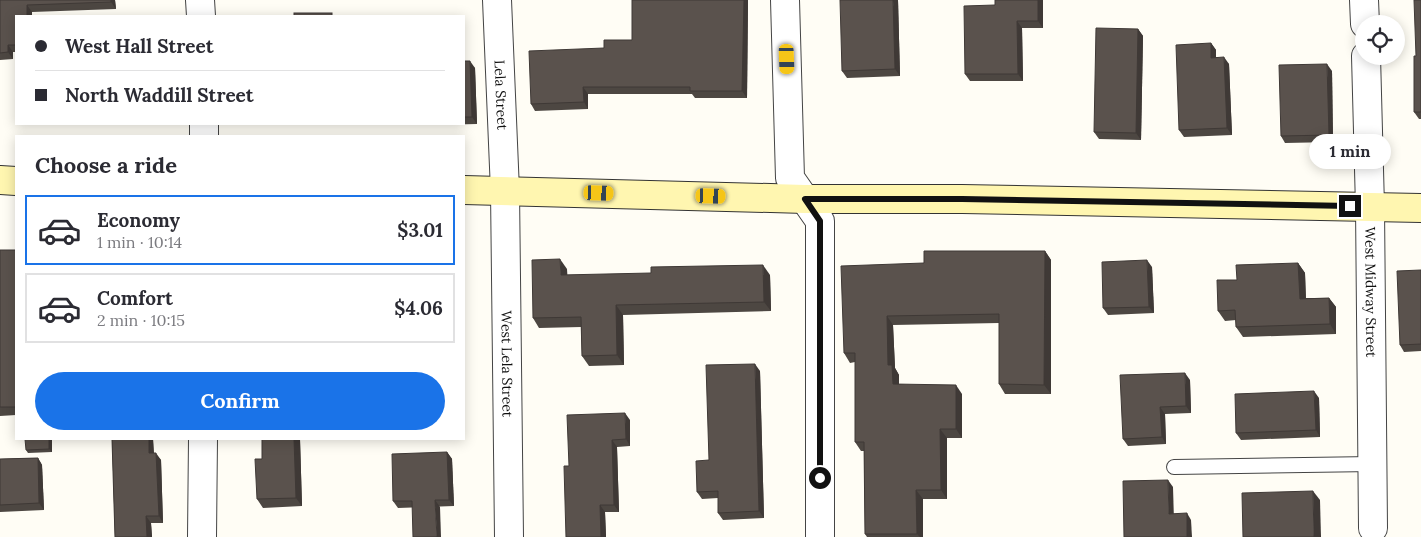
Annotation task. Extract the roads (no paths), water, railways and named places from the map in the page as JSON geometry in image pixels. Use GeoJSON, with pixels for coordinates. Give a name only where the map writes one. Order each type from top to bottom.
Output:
{"type":"FeatureCollection","features":[{"type":"Feature","properties":{"kind":"street"},"geometry":{"type":"LineString","coordinates":[[200,0],[201,15]]}},
{"type":"Feature","properties":{"kind":"street","name":"Lela Street"},"geometry":{"type":"LineString","coordinates":[[497,0],[505,191]]}},
{"type":"Feature","properties":{"kind":"street"},"geometry":{"type":"LineString","coordinates":[[785,0],[790,178],[820,221],[820,537]]}},
{"type":"Feature","properties":{"kind":"street"},"geometry":{"type":"LineString","coordinates":[[1364,0],[1365,15]]}},
{"type":"Feature","properties":{"kind":"street","name":"West Midway Street"},"geometry":{"type":"LineString","coordinates":[[1366,65],[1374,528]]}},
{"type":"Feature","properties":{"kind":"street"},"geometry":{"type":"LineString","coordinates":[[0,180],[15,181]]}},
{"type":"Feature","properties":{"kind":"street"},"geometry":{"type":"LineString","coordinates":[[465,190],[805,199],[962,199],[1421,208]]}},
{"type":"Feature","properties":{"kind":"street","name":"West Lela Street"},"geometry":{"type":"LineString","coordinates":[[505,191],[509,537]]}},
{"type":"Feature","properties":{"kind":"street"},"geometry":{"type":"LineString","coordinates":[[202,537],[203,440]]}},
{"type":"Feature","properties":{"kind":"lane"},"geometry":{"type":"LineString","coordinates":[[1174,467],[1373,464]]}}]}
